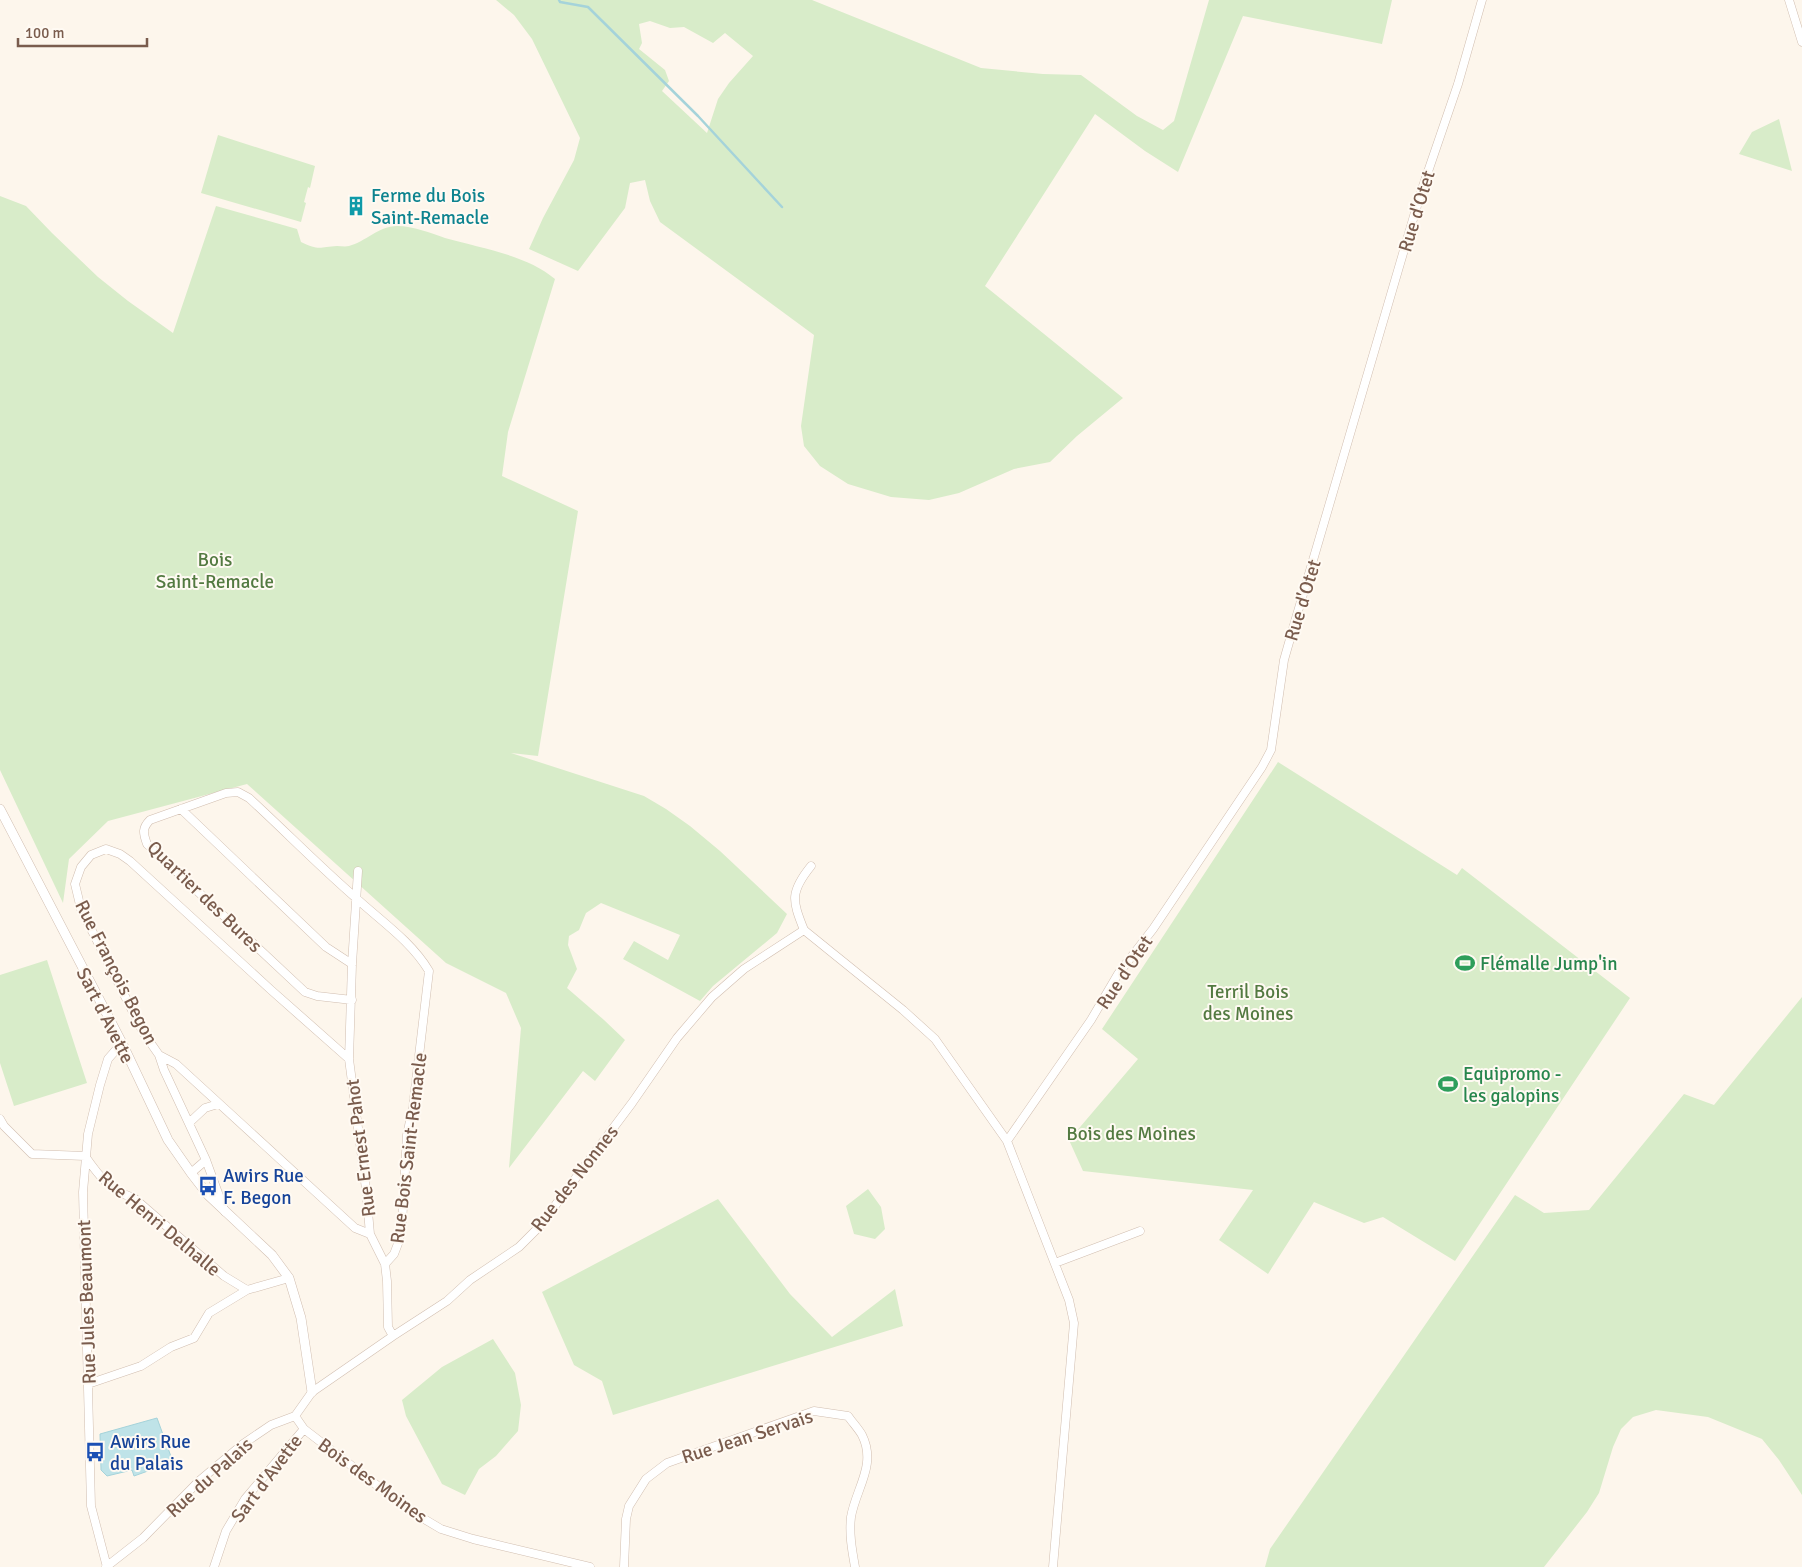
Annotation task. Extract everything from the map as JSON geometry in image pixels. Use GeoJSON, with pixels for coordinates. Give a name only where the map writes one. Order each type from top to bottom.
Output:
{"type":"FeatureCollection","features":[{"type":"Feature","properties":{"kind":"street","name":"Rue d'Otet"},"geometry":{"type":"LineString","coordinates":[[1007,1141],[1091,1020],[1118,974],[1153,929],[1262,767],[1271,750],[1284,660],[1421,192],[1458,84],[1482,0]]}},
{"type":"Feature","properties":{"kind":"street"},"geometry":{"type":"LineString","coordinates":[[1789,0],[1802,42]]}},
{"type":"Feature","properties":{"kind":"street","name":"Quartier des Bures"},"geometry":{"type":"LineString","coordinates":[[352,1000],[317,996],[305,992],[147,844],[143,833],[145,826],[150,820],[226,793],[238,792],[249,798],[355,898]]}},
{"type":"Feature","properties":{"kind":"street","name":"Sart d'Avette"},"geometry":{"type":"LineString","coordinates":[[0,808],[122,1043],[168,1140],[190,1173],[208,1195],[225,1213],[272,1255],[289,1278],[301,1318],[312,1392],[295,1416],[304,1429],[245,1499],[226,1531],[214,1567]]}},
{"type":"Feature","properties":{"kind":"street"},"geometry":{"type":"LineString","coordinates":[[181,809],[326,947],[352,964]]}},
{"type":"Feature","properties":{"kind":"street","name":"Rue Ernest Pahot"},"geometry":{"type":"LineString","coordinates":[[91,855],[106,849],[120,854],[130,861],[270,990],[349,1059]]}},
{"type":"Feature","properties":{"kind":"street","name":"Rue François Begon"},"geometry":{"type":"LineString","coordinates":[[91,855],[81,867],[75,884],[81,910],[143,1032],[159,1055],[176,1064],[355,1228],[370,1234]]}},
{"type":"Feature","properties":{"kind":"street"},"geometry":{"type":"LineString","coordinates":[[812,866],[796,888],[796,911],[804,930],[903,1010],[935,1039],[1007,1141],[1070,1300],[1074,1323],[1053,1567]]}},
{"type":"Feature","properties":{"kind":"street","name":"Rue Ernest Pahot"},"geometry":{"type":"LineString","coordinates":[[358,871],[355,898],[349,1059],[370,1234],[385,1264]]}},
{"type":"Feature","properties":{"kind":"street","name":"Rue Bois Saint-Remacle"},"geometry":{"type":"LineString","coordinates":[[355,898],[400,937],[420,957],[429,971],[413,1108],[407,1135],[402,1224],[394,1254],[385,1264],[388,1327],[393,1336]]}},
{"type":"Feature","properties":{"kind":"street","name":"Rue des Nonnes"},"geometry":{"type":"LineString","coordinates":[[312,1392],[447,1301],[470,1280],[519,1247],[539,1226],[632,1103],[676,1038],[712,997],[744,969],[804,930]]}},
{"type":"Feature","properties":{"kind":"street","name":"Rue Jules Beaumont"},"geometry":{"type":"LineString","coordinates":[[106,1567],[91,1506],[83,1192],[88,1134],[108,1060],[122,1043]]}},
{"type":"Feature","properties":{"kind":"street","name":"Sart d'Avette"},"geometry":{"type":"LineString","coordinates":[[159,1055],[164,1070],[190,1122],[206,1160],[225,1213]]}},
{"type":"Feature","properties":{"kind":"street"},"geometry":{"type":"LineString","coordinates":[[190,1122],[205,1108],[218,1104]]}},
{"type":"Feature","properties":{"kind":"street","name":"Rue Henri Delhalle"},"geometry":{"type":"LineString","coordinates":[[0,1119],[4,1126],[32,1154],[85,1156],[101,1179],[121,1194],[134,1198],[224,1276],[247,1290]]}},
{"type":"Feature","properties":{"kind":"street"},"geometry":{"type":"LineString","coordinates":[[190,1173],[206,1160]]}},
{"type":"Feature","properties":{"kind":"street"},"geometry":{"type":"LineString","coordinates":[[1055,1263],[1140,1231]]}},
{"type":"Feature","properties":{"kind":"street"},"geometry":{"type":"LineString","coordinates":[[88,1384],[141,1366],[171,1347],[194,1338],[209,1313],[247,1290],[289,1278]]}},
{"type":"Feature","properties":{"kind":"street","name":"Rue Jean Servais"},"geometry":{"type":"LineString","coordinates":[[624,1567],[628,1513],[636,1493],[646,1480],[667,1463],[814,1410],[848,1416],[862,1435],[868,1456],[864,1477],[851,1516],[850,1538],[855,1567]]}},
{"type":"Feature","properties":{"kind":"street","name":"Rue du Palais"},"geometry":{"type":"LineString","coordinates":[[106,1567],[143,1538],[199,1481],[243,1444],[271,1425],[295,1416]]}},
{"type":"Feature","properties":{"kind":"street","name":"Bois des Moines"},"geometry":{"type":"LineString","coordinates":[[304,1429],[409,1510],[441,1529],[590,1567]]}},
{"type":"Feature","properties":{"kind":"green space"},"geometry":{"type":"Polygon","coordinates":[[[496,0],[812,0],[981,68],[1043,74],[1081,75],[1137,116],[1163,130],[1174,121],[1209,0],[1392,0],[1382,44],[1243,16],[1178,172],[1145,151],[1095,114],[985,286],[1123,398],[1077,436],[1050,462],[1014,469],[959,493],[929,500],[891,497],[848,484],[820,466],[804,446],[801,426],[814,335],[660,222],[650,201],[645,180],[630,183],[625,208],[578,271],[529,249],[574,160],[580,138],[532,39],[514,15],[496,0]],[[650,21],[639,24],[642,43],[639,49],[665,70],[669,81],[662,91],[707,133],[718,99],[729,83],[753,56],[725,33],[713,43],[684,27],[670,28],[650,21]]]}},
{"type":"Feature","properties":{"kind":"green space"},"geometry":{"type":"Polygon","coordinates":[[[1779,119],[1792,171],[1739,154],[1752,132],[1779,119]]]}},
{"type":"Feature","properties":{"kind":"green space"},"geometry":{"type":"Polygon","coordinates":[[[218,135],[315,166],[310,188],[308,187],[304,202],[306,203],[301,222],[201,193],[218,135]]]}},
{"type":"Feature","properties":{"kind":"green space","name":"Bois Saint-Remacle"},"geometry":{"type":"Polygon","coordinates":[[[0,196],[26,206],[98,277],[173,333],[216,206],[297,229],[301,242],[323,248],[349,246],[390,227],[416,228],[517,258],[544,271],[555,279],[508,432],[502,476],[578,511],[538,756],[511,753],[644,796],[690,826],[720,851],[787,914],[777,933],[713,986],[700,1001],[623,959],[634,941],[668,960],[680,935],[601,903],[586,913],[579,930],[569,936],[568,945],[577,969],[567,988],[625,1040],[595,1081],[583,1071],[509,1168],[521,1028],[506,993],[446,963],[247,784],[108,821],[69,859],[63,903],[0,770],[0,196]]]}},
{"type":"Feature","properties":{"kind":"green space","name":"Terril Bois des Moines"},"geometry":{"type":"Polygon","coordinates":[[[1278,762],[1457,875],[1462,868],[1630,998],[1455,1261],[1383,1217],[1364,1223],[1314,1202],[1268,1274],[1219,1240],[1253,1190],[1083,1171],[1069,1140],[1138,1059],[1102,1029],[1278,762]]]}},
{"type":"Feature","properties":{"kind":"green space"},"geometry":{"type":"Polygon","coordinates":[[[47,960],[87,1083],[14,1106],[0,1063],[0,975],[47,960]]]}},
{"type":"Feature","properties":{"kind":"green space"},"geometry":{"type":"Polygon","coordinates":[[[1802,997],[1802,1495],[1779,1460],[1762,1439],[1708,1417],[1656,1410],[1633,1417],[1621,1429],[1613,1447],[1599,1493],[1587,1512],[1544,1567],[1265,1567],[1270,1549],[1515,1195],[1544,1213],[1589,1210],[1684,1094],[1714,1105],[1802,997]]]}},
{"type":"Feature","properties":{"kind":"green space"},"geometry":{"type":"Polygon","coordinates":[[[868,1189],[881,1207],[885,1229],[875,1239],[854,1234],[846,1206],[868,1189]]]}},
{"type":"Feature","properties":{"kind":"green space"},"geometry":{"type":"Polygon","coordinates":[[[718,1199],[790,1294],[832,1337],[895,1289],[903,1326],[613,1415],[602,1381],[574,1365],[542,1292],[718,1199]]]}},
{"type":"Feature","properties":{"kind":"green space"},"geometry":{"type":"Polygon","coordinates":[[[493,1339],[515,1373],[521,1405],[518,1431],[496,1456],[479,1469],[465,1495],[442,1484],[406,1416],[402,1400],[442,1367],[493,1339]]]}},
{"type":"Feature","properties":{"kind":"water"},"geometry":{"type":"Polygon","coordinates":[[[157,1418],[173,1462],[134,1476],[132,1470],[107,1476],[101,1470],[100,1434],[157,1418]]]}},
{"type":"Feature","properties":{"kind":"waterway"},"geometry":{"type":"LineString","coordinates":[[559,0],[560,2],[588,7],[698,116],[782,207]]}},
{"type":"Feature","properties":{"kind":"place","name":"Ferme du Bois Saint-Remacle"},"geometry":{"type":"Point","coordinates":[356,206]}},
{"type":"Feature","properties":{"kind":"place","name":"Flémalle Jump'in"},"geometry":{"type":"Point","coordinates":[1465,963]}},
{"type":"Feature","properties":{"kind":"place","name":"Equipromo - les galopins"},"geometry":{"type":"Point","coordinates":[1448,1084]}},
{"type":"Feature","properties":{"kind":"place","name":"Awirs Rue F. Begon"},"geometry":{"type":"Point","coordinates":[208,1186]}},
{"type":"Feature","properties":{"kind":"place","name":"Awirs Rue du Palais"},"geometry":{"type":"Point","coordinates":[95,1452]}}]}
